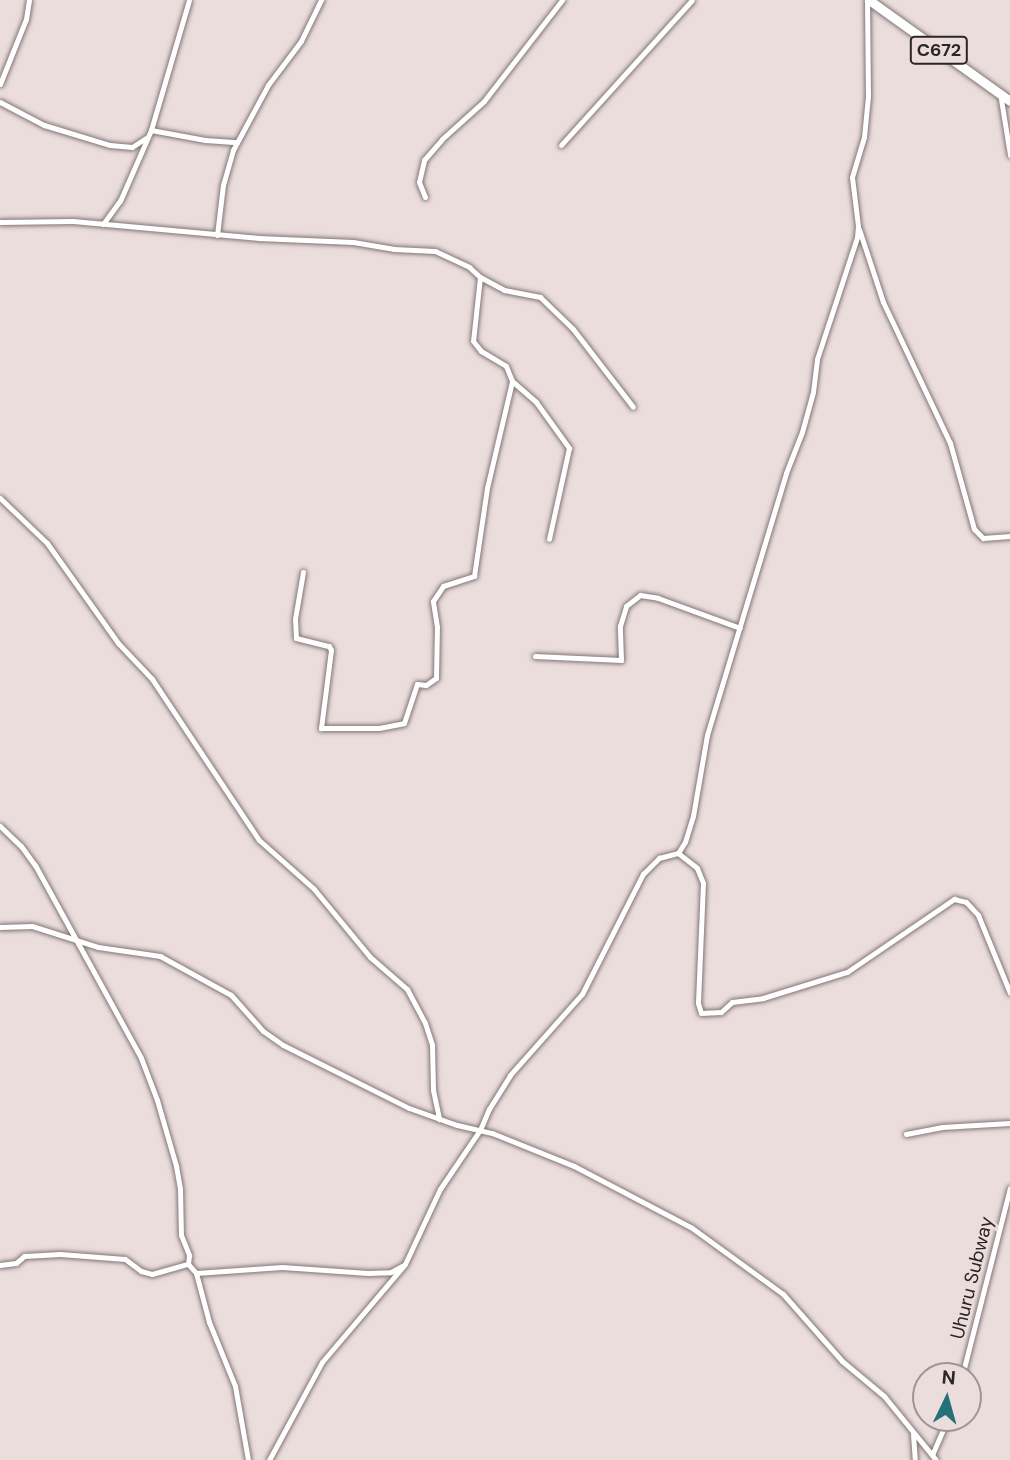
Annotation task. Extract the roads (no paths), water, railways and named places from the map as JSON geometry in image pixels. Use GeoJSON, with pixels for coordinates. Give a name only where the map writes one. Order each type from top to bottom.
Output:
{"type":"FeatureCollection","features":[{"type":"Feature","properties":{"kind":"main road","name":"C672"},"geometry":{"type":"LineString","coordinates":[[868,0],[1010,101]]}},
{"type":"Feature","properties":{"kind":"street"},"geometry":{"type":"LineString","coordinates":[[0,84],[26,19],[29,0]]}},
{"type":"Feature","properties":{"kind":"street"},"geometry":{"type":"LineString","coordinates":[[103,224],[120,201],[150,133],[189,0]]}},
{"type":"Feature","properties":{"kind":"street"},"geometry":{"type":"LineString","coordinates":[[217,234],[223,185],[237,142],[268,85],[301,41],[321,0]]}},
{"type":"Feature","properties":{"kind":"street"},"geometry":{"type":"LineString","coordinates":[[425,197],[419,181],[424,160],[442,139],[484,101],[562,0]]}},
{"type":"Feature","properties":{"kind":"street"},"geometry":{"type":"LineString","coordinates":[[561,145],[692,0]]}},
{"type":"Feature","properties":{"kind":"street"},"geometry":{"type":"LineString","coordinates":[[868,0],[868,96],[864,137],[852,177],[858,226],[883,302],[950,443],[974,529],[983,538],[1010,536]]}},
{"type":"Feature","properties":{"kind":"street"},"geometry":{"type":"LineString","coordinates":[[1000,93],[1010,155]]}},
{"type":"Feature","properties":{"kind":"street"},"geometry":{"type":"LineString","coordinates":[[0,102],[44,125],[116,147],[132,147],[150,133],[237,142]]}},
{"type":"Feature","properties":{"kind":"street"},"geometry":{"type":"LineString","coordinates":[[0,222],[42,220],[427,250],[469,267],[480,277],[504,290],[540,297],[573,329],[633,407]]}},
{"type":"Feature","properties":{"kind":"street"},"geometry":{"type":"LineString","coordinates":[[678,853],[693,816],[707,735],[786,473],[802,432],[817,359],[858,226]]}},
{"type":"Feature","properties":{"kind":"street"},"geometry":{"type":"LineString","coordinates":[[480,277],[473,341],[481,351],[504,364],[512,380],[540,407],[569,448],[549,539]]}},
{"type":"Feature","properties":{"kind":"street"},"geometry":{"type":"LineString","coordinates":[[303,572],[295,619],[296,638],[329,646],[331,650],[321,728],[379,728],[404,723],[417,684],[426,685],[436,678],[437,627],[433,601],[443,586],[459,578],[474,576],[487,488],[512,380]]}},
{"type":"Feature","properties":{"kind":"street"},"geometry":{"type":"LineString","coordinates":[[0,498],[47,543],[118,643],[152,679],[258,840],[314,889],[359,946],[407,989],[425,1023],[432,1045],[433,1090],[439,1119]]}},
{"type":"Feature","properties":{"kind":"street"},"geometry":{"type":"LineString","coordinates":[[535,656],[621,660],[620,626],[626,606],[640,595],[658,597],[740,628]]}},
{"type":"Feature","properties":{"kind":"street"},"geometry":{"type":"LineString","coordinates":[[0,826],[30,858],[90,968],[126,1026],[157,1100],[179,1180],[179,1225],[189,1255],[188,1264],[196,1273],[209,1322],[236,1386],[248,1460]]}},
{"type":"Feature","properties":{"kind":"street"},"geometry":{"type":"LineString","coordinates":[[678,853],[697,868],[703,883],[698,1003],[701,1013],[722,1012],[732,1002],[763,998],[847,972],[954,899],[966,902],[978,915],[1010,993]]}},
{"type":"Feature","properties":{"kind":"street"},"geometry":{"type":"LineString","coordinates":[[269,1460],[323,1362],[405,1264],[450,1172],[480,1130],[489,1109],[510,1075],[582,995],[650,864],[659,858],[678,853]]}},
{"type":"Feature","properties":{"kind":"street"},"geometry":{"type":"LineString","coordinates":[[0,927],[32,926],[97,947],[160,956],[231,995],[278,1042],[394,1100],[439,1119],[480,1130],[574,1166],[684,1224],[738,1259],[798,1308],[842,1361],[884,1396],[934,1458],[943,1432]]}},
{"type":"Feature","properties":{"kind":"street"},"geometry":{"type":"LineString","coordinates":[[906,1134],[942,1127],[1010,1123]]}},
{"type":"Feature","properties":{"kind":"street","name":"Uhuru Subway"},"geometry":{"type":"LineString","coordinates":[[966,1362],[1010,1188]]}},
{"type":"Feature","properties":{"kind":"street"},"geometry":{"type":"LineString","coordinates":[[0,1265],[16,1263],[24,1256],[60,1254],[125,1259],[141,1271],[152,1274],[188,1264]]}},
{"type":"Feature","properties":{"kind":"street"},"geometry":{"type":"LineString","coordinates":[[196,1273],[282,1267],[381,1273],[391,1272],[405,1264]]}},
{"type":"Feature","properties":{"kind":"street"},"geometry":{"type":"LineString","coordinates":[[913,1434],[915,1460]]}}]}
